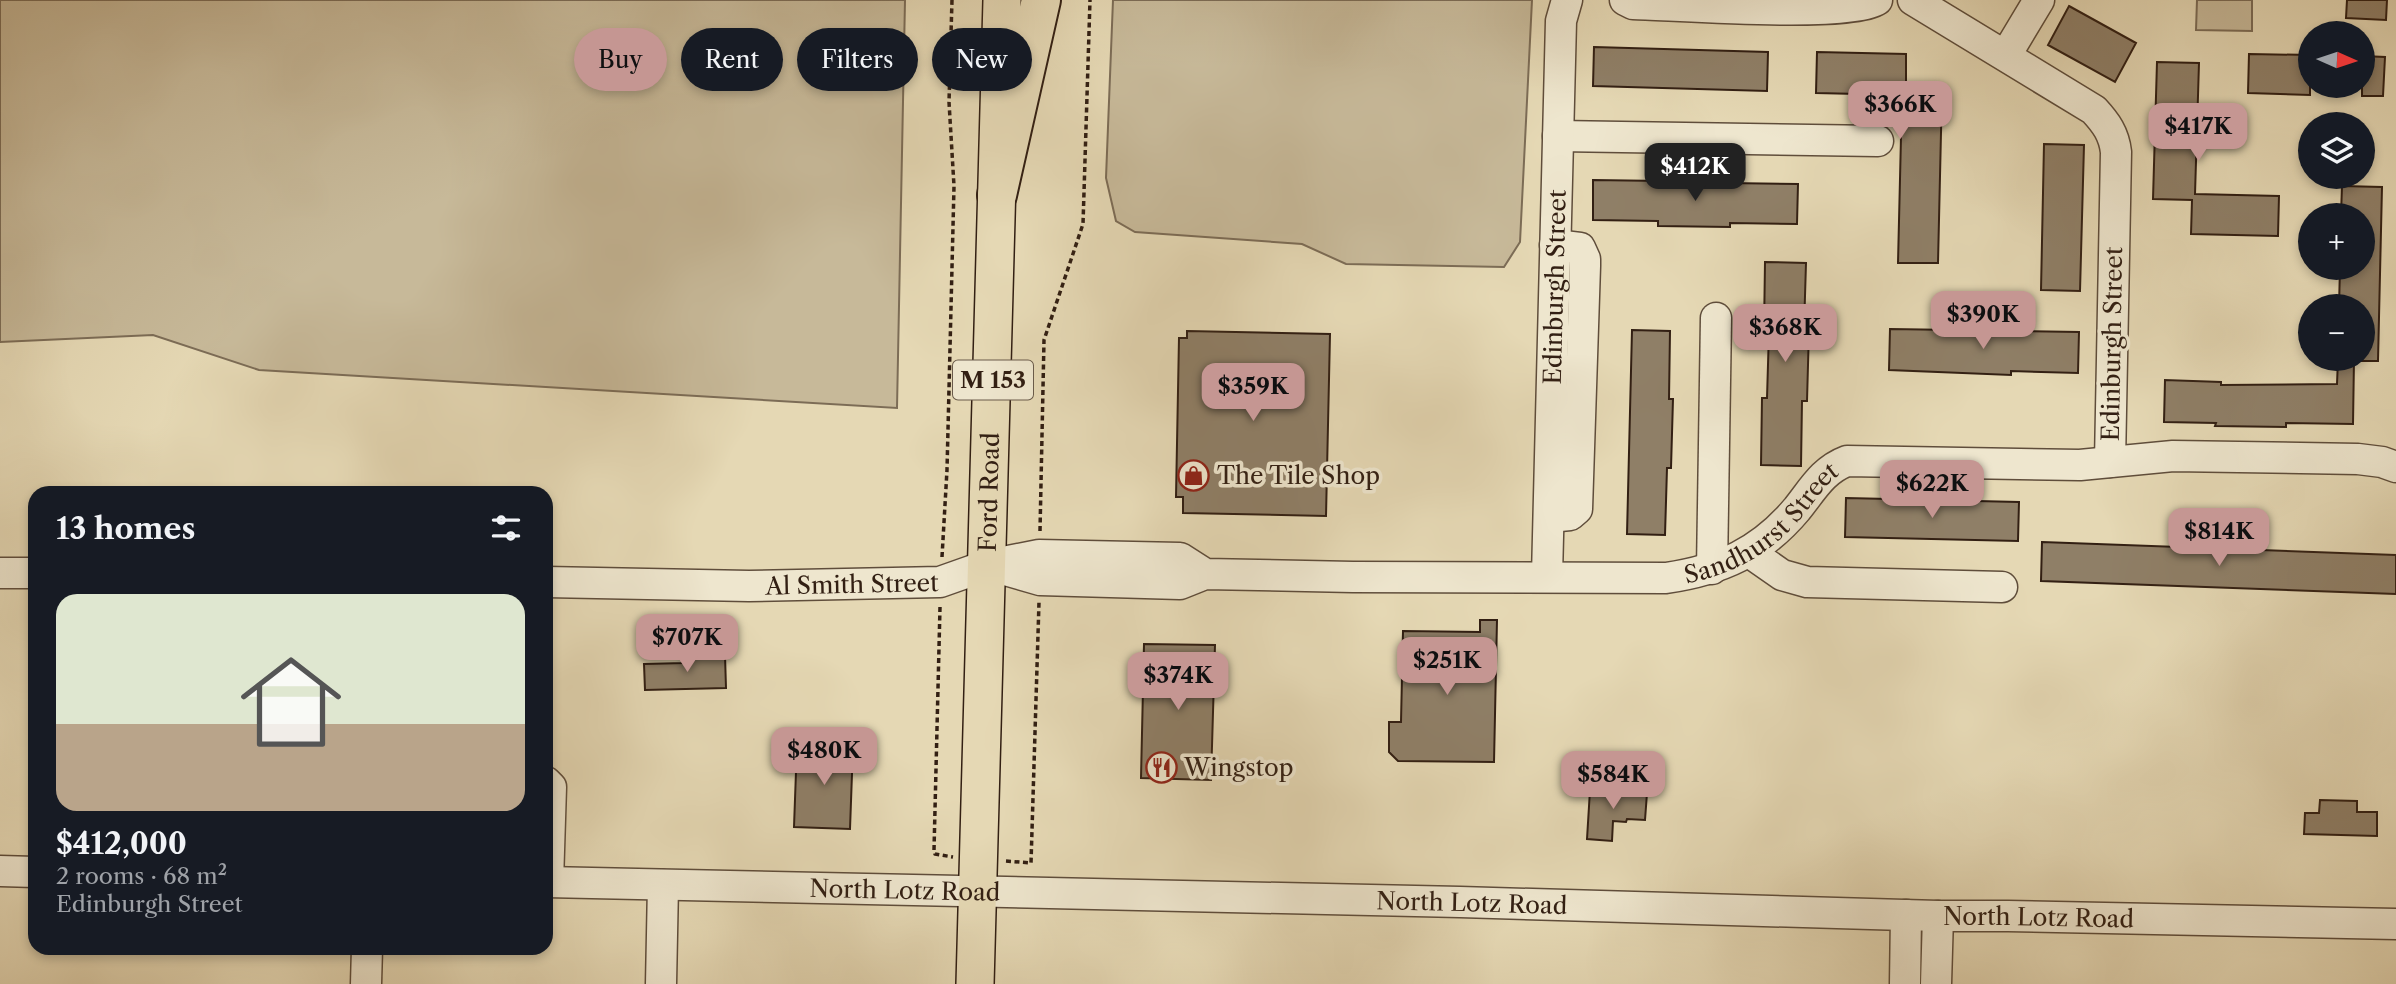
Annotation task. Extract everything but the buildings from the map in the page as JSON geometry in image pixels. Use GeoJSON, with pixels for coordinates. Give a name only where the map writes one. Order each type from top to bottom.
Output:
{"type":"FeatureCollection","features":[{"type":"Feature","properties":{"kind":"highway"},"geometry":{"type":"LineString","coordinates":[[997,195],[1041,0]]}},
{"type":"Feature","properties":{"kind":"main road","name":"Ford Road"},"geometry":{"type":"LineString","coordinates":[[975,984],[1002,0]]}},
{"type":"Feature","properties":{"kind":"street","name":"Edinburgh Street"},"geometry":{"type":"LineString","coordinates":[[1547,576],[1561,21],[1567,0]]}},
{"type":"Feature","properties":{"kind":"street"},"geometry":{"type":"LineString","coordinates":[[1625,0],[1633,4],[1807,9],[1858,7],[1877,0]]}},
{"type":"Feature","properties":{"kind":"street","name":"Edinburgh Street"},"geometry":{"type":"LineString","coordinates":[[1913,0],[2094,110],[2107,123],[2115,141],[2110,462]]}},
{"type":"Feature","properties":{"kind":"street"},"geometry":{"type":"LineString","coordinates":[[2006,55],[2039,0]]}},
{"type":"Feature","properties":{"kind":"street"},"geometry":{"type":"LineString","coordinates":[[1558,136],[1878,141]]}},
{"type":"Feature","properties":{"kind":"street"},"geometry":{"type":"LineString","coordinates":[[1712,569],[1716,318]]}},
{"type":"Feature","properties":{"kind":"street","name":"Sandhurst Street"},"geometry":{"type":"LineString","coordinates":[[988,565],[1039,555],[1180,558],[1205,574],[1667,578],[1712,569],[1749,552],[1796,510],[1824,474],[1847,461],[2080,465],[2173,456],[2358,459],[2382,461],[2396,467]]}},
{"type":"Feature","properties":{"kind":"street"},"geometry":{"type":"LineString","coordinates":[[1749,552],[1782,575],[1807,582],[2002,587]]}},
{"type":"Feature","properties":{"kind":"street","name":"Al Smith Street"},"geometry":{"type":"LineString","coordinates":[[553,582],[749,586],[940,582],[988,565]]}},
{"type":"Feature","properties":{"kind":"street"},"geometry":{"type":"LineString","coordinates":[[0,573],[28,573]]}},
{"type":"Feature","properties":{"kind":"street"},"geometry":{"type":"LineString","coordinates":[[0,871],[28,872]]}},
{"type":"Feature","properties":{"kind":"street","name":"North Lotz Road"},"geometry":{"type":"LineString","coordinates":[[553,882],[1460,902],[1938,916],[2396,923]]}},
{"type":"Feature","properties":{"kind":"street"},"geometry":{"type":"LineString","coordinates":[[661,984],[663,885]]}},
{"type":"Feature","properties":{"kind":"street"},"geometry":{"type":"LineString","coordinates":[[1905,984],[1906,915]]}},
{"type":"Feature","properties":{"kind":"street"},"geometry":{"type":"LineString","coordinates":[[1936,984],[1938,916]]}},
{"type":"Feature","properties":{"kind":"street"},"geometry":{"type":"LineString","coordinates":[[366,955],[366,984]]}},
{"type":"Feature","properties":{"kind":"shaded area"},"geometry":{"type":"Polygon","coordinates":[[[0,0],[905,0],[904,28],[797,28],[797,91],[903,91],[897,408],[259,370],[153,335],[0,342],[0,0]]]}},
{"type":"Feature","properties":{"kind":"shaded area"},"geometry":{"type":"Polygon","coordinates":[[[1113,0],[1532,0],[1520,242],[1504,267],[1346,264],[1302,244],[1135,232],[1116,221],[1106,178],[1113,0]]]}},
{"type":"Feature","properties":{"kind":"shaded area"},"geometry":{"type":"Polygon","coordinates":[[[2197,0],[2252,0],[2252,31],[2196,30],[2197,0]]]}},
{"type":"Feature","properties":{"kind":"place","name":"The Tile Shop"},"geometry":{"type":"Point","coordinates":[1194,475]}},
{"type":"Feature","properties":{"kind":"place","name":"Wingstop"},"geometry":{"type":"Point","coordinates":[1161,767]}}]}
